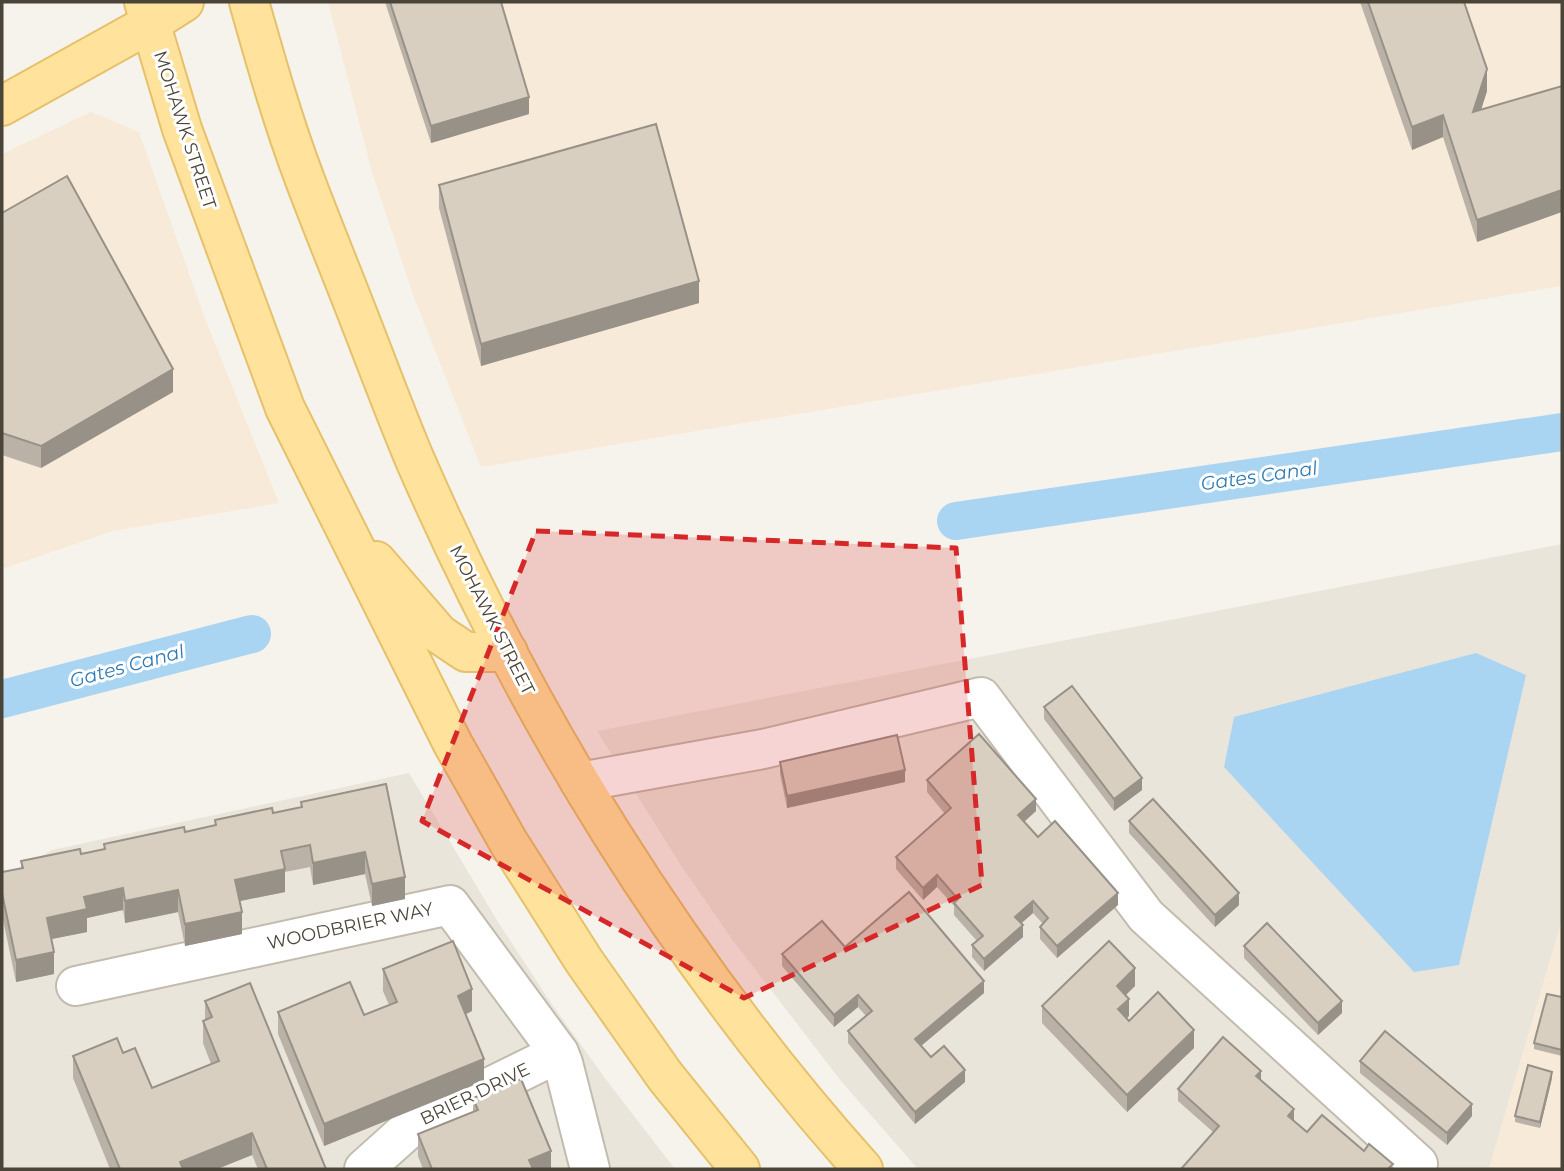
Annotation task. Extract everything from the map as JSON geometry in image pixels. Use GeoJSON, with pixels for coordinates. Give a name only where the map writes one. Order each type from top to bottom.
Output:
{"type":"FeatureCollection","features":[{"type":"Feature","properties":{"kind":"main road"},"geometry":{"type":"LineString","coordinates":[[2,106],[148,12],[184,2]]}},
{"type":"Feature","properties":{"kind":"main road","name":"MOHAWK STREET"},"geometry":{"type":"LineString","coordinates":[[249,2],[304,178],[405,434],[464,566],[524,684],[580,782],[655,901],[736,1015],[823,1125],[863,1169]]}},
{"type":"Feature","properties":{"kind":"main road","name":"MOHAWK STREET"},"geometry":{"type":"LineString","coordinates":[[148,12],[182,129],[285,408],[453,744],[509,843],[584,961],[665,1076],[740,1169]]}},
{"type":"Feature","properties":{"kind":"main road"},"geometry":{"type":"LineString","coordinates":[[340,520],[439,634],[466,652],[508,653]]}},
{"type":"Feature","properties":{"kind":"street"},"geometry":{"type":"LineString","coordinates":[[580,782],[763,749],[981,697],[1146,916],[1418,1164],[1416,1169]]}},
{"type":"Feature","properties":{"kind":"street","name":"WOODBRIER WAY"},"geometry":{"type":"LineString","coordinates":[[76,986],[450,905],[559,1053],[590,1169]]}},
{"type":"Feature","properties":{"kind":"street","name":"BRIER DRIVE"},"geometry":{"type":"LineString","coordinates":[[364,1169],[413,1125],[559,1053]]}},
{"type":"Feature","properties":{"kind":"highlighted area"},"geometry":{"type":"Polygon","coordinates":[[[536,531],[956,548],[982,885],[744,998],[422,821],[536,531]]]}},
{"type":"Feature","properties":{"kind":"shaded area"},"geometry":{"type":"Polygon","coordinates":[[[328,2],[1562,2],[1562,286],[481,467],[415,300],[372,172],[328,2]]]}},
{"type":"Feature","properties":{"kind":"shaded area"},"geometry":{"type":"Polygon","coordinates":[[[91,112],[139,132],[204,316],[279,503],[113,531],[2,569],[2,154],[91,112]]]}},
{"type":"Feature","properties":{"kind":"shaded area"},"geometry":{"type":"Polygon","coordinates":[[[1562,544],[1562,920],[1489,1169],[918,1169],[841,1081],[731,938],[680,864],[597,731],[1562,544]]]}},
{"type":"Feature","properties":{"kind":"shaded area"},"geometry":{"type":"Polygon","coordinates":[[[409,773],[498,922],[551,1003],[675,1169],[2,1169],[2,878],[52,850],[409,773]]]}},
{"type":"Feature","properties":{"kind":"shaded area"},"geometry":{"type":"Polygon","coordinates":[[[1562,920],[1562,1169],[1489,1169],[1562,920]]]}},
{"type":"Feature","properties":{"kind":"water"},"geometry":{"type":"Polygon","coordinates":[[[1476,653],[1526,675],[1459,965],[1414,972],[1224,767],[1234,717],[1476,653]]]}},
{"type":"Feature","properties":{"kind":"building"},"geometry":{"type":"Polygon","coordinates":[[[390,2],[501,2],[529,97],[431,126],[390,2]]]}},
{"type":"Feature","properties":{"kind":"building"},"geometry":{"type":"Polygon","coordinates":[[[1368,2],[1464,2],[1487,69],[1473,112],[1562,86],[1562,190],[1477,220],[1443,115],[1412,127],[1368,2]]]}},
{"type":"Feature","properties":{"kind":"building"},"geometry":{"type":"Polygon","coordinates":[[[656,124],[699,281],[481,344],[439,185],[656,124]]]}},
{"type":"Feature","properties":{"kind":"building"},"geometry":{"type":"Polygon","coordinates":[[[67,176],[173,369],[41,446],[2,433],[2,213],[67,176]]]}},
{"type":"Feature","properties":{"kind":"building"},"geometry":{"type":"Polygon","coordinates":[[[1072,686],[1142,778],[1114,799],[1044,707],[1072,686]]]}},
{"type":"Feature","properties":{"kind":"building"},"geometry":{"type":"Polygon","coordinates":[[[979,734],[1036,799],[1018,815],[1038,837],[1055,821],[1118,893],[1057,946],[1040,927],[1048,918],[1033,901],[1015,917],[1023,925],[984,959],[972,945],[983,936],[954,903],[958,899],[937,875],[923,888],[896,857],[951,808],[927,780],[979,734]]]}},
{"type":"Feature","properties":{"kind":"building"},"geometry":{"type":"Polygon","coordinates":[[[897,735],[905,770],[787,796],[780,762],[897,735]]]}},
{"type":"Feature","properties":{"kind":"building"},"geometry":{"type":"Polygon","coordinates":[[[386,784],[405,877],[372,884],[365,852],[313,863],[310,845],[281,851],[285,869],[235,880],[242,912],[185,924],[178,890],[125,901],[123,888],[84,897],[87,909],[47,918],[54,952],[16,960],[2,893],[2,872],[23,868],[21,861],[80,849],[81,854],[105,849],[104,844],[184,827],[185,832],[216,825],[215,820],[272,808],[273,813],[302,807],[301,802],[386,784]]]}},
{"type":"Feature","properties":{"kind":"building"},"geometry":{"type":"Polygon","coordinates":[[[1153,799],[1239,893],[1215,915],[1129,821],[1153,799]]]}},
{"type":"Feature","properties":{"kind":"building"},"geometry":{"type":"Polygon","coordinates":[[[909,892],[984,981],[915,1039],[931,1057],[944,1046],[965,1070],[915,1112],[848,1031],[872,1011],[858,995],[834,1015],[782,954],[822,921],[845,947],[909,892]]]}},
{"type":"Feature","properties":{"kind":"building"},"geometry":{"type":"Polygon","coordinates":[[[1267,923],[1342,1001],[1318,1023],[1244,946],[1267,923]]]}},
{"type":"Feature","properties":{"kind":"building"},"geometry":{"type":"Polygon","coordinates":[[[453,941],[472,989],[458,996],[484,1059],[324,1124],[278,1012],[350,982],[364,1015],[397,1002],[383,969],[453,941]]]}},
{"type":"Feature","properties":{"kind":"building"},"geometry":{"type":"Polygon","coordinates":[[[1109,941],[1135,968],[1117,986],[1129,999],[1118,1009],[1129,1021],[1158,992],[1194,1030],[1127,1095],[1042,1006],[1109,941]]]}},
{"type":"Feature","properties":{"kind":"building"},"geometry":{"type":"Polygon","coordinates":[[[250,983],[326,1169],[267,1169],[252,1133],[180,1162],[183,1169],[120,1169],[73,1056],[117,1038],[123,1053],[135,1048],[152,1088],[219,1061],[203,1021],[212,1017],[205,1001],[250,983]]]}},
{"type":"Feature","properties":{"kind":"building"},"geometry":{"type":"Polygon","coordinates":[[[1547,994],[1562,997],[1562,1050],[1534,1043],[1547,994]]]}},
{"type":"Feature","properties":{"kind":"building"},"geometry":{"type":"Polygon","coordinates":[[[1385,1031],[1472,1104],[1447,1133],[1360,1061],[1385,1031]]]}},
{"type":"Feature","properties":{"kind":"building"},"geometry":{"type":"Polygon","coordinates":[[[1223,1037],[1261,1071],[1256,1076],[1294,1109],[1288,1116],[1307,1132],[1322,1115],[1364,1151],[1369,1144],[1393,1164],[1388,1169],[1181,1169],[1219,1126],[1178,1089],[1223,1037]]]}},
{"type":"Feature","properties":{"kind":"building"},"geometry":{"type":"Polygon","coordinates":[[[1528,1065],[1552,1072],[1540,1122],[1515,1116],[1528,1065]]]}},
{"type":"Feature","properties":{"kind":"building"},"geometry":{"type":"Polygon","coordinates":[[[521,1079],[551,1151],[529,1160],[533,1169],[432,1169],[418,1134],[478,1110],[473,1098],[521,1079]]]}},
{"type":"Feature","properties":{"kind":"waterway","name":"Gates Canal"},"geometry":{"type":"LineString","coordinates":[[956,521],[1562,432]]}},
{"type":"Feature","properties":{"kind":"waterway","name":"Gates Canal"},"geometry":{"type":"LineString","coordinates":[[2,699],[252,634]]}}]}
